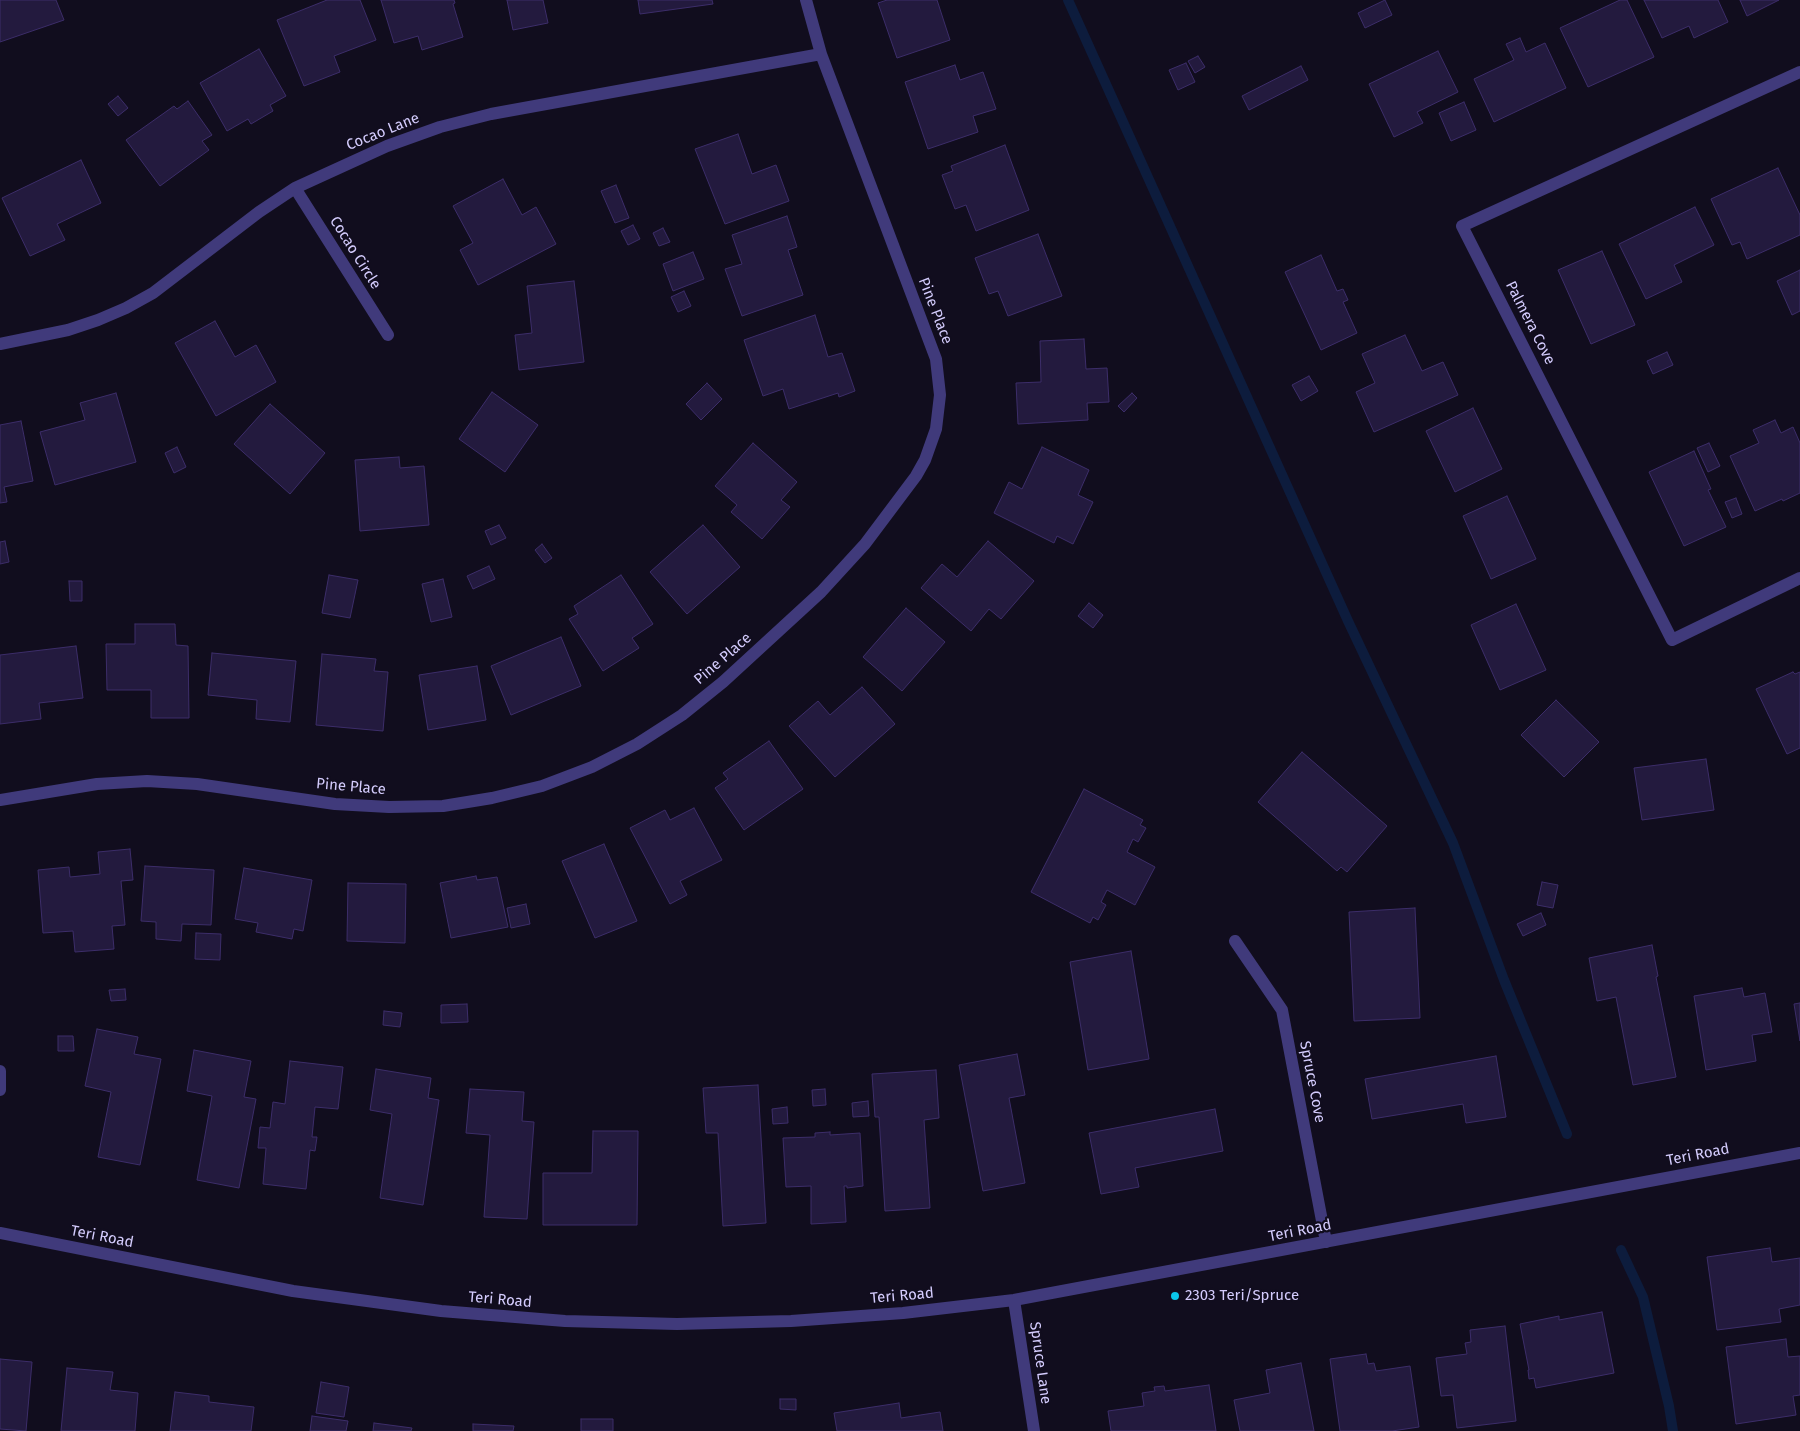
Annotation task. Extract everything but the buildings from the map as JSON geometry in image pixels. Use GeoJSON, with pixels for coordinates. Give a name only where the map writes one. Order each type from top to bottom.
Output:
{"type":"FeatureCollection","features":[{"type":"Feature","properties":{"kind":"street","name":"Pine Place"},"geometry":{"type":"LineString","coordinates":[[0,800],[96,784],[147,781],[197,784],[335,804],[389,808],[442,806],[492,798],[542,786],[592,767],[637,744],[682,715],[774,637],[821,592],[865,544],[906,491],[925,460],[936,429],[939,412],[939,379],[936,359],[820,54],[806,0]]}},
{"type":"Feature","properties":{"kind":"street","name":"Cocao Lane"},"geometry":{"type":"LineString","coordinates":[[0,344],[68,330],[126,308],[153,293],[259,212],[295,188],[388,146],[440,127],[491,114],[820,54]]}},
{"type":"Feature","properties":{"kind":"street","name":"Palmera Cove"},"geometry":{"type":"LineString","coordinates":[[1800,72],[1462,226],[1672,640],[1800,578]]}},
{"type":"Feature","properties":{"kind":"street","name":"Cocao Circle"},"geometry":{"type":"LineString","coordinates":[[295,188],[388,335]]}},
{"type":"Feature","properties":{"kind":"street","name":"Spruce Cove"},"geometry":{"type":"LineString","coordinates":[[1235,941],[1282,1010],[1326,1242]]}},
{"type":"Feature","properties":{"kind":"street"},"geometry":{"type":"LineString","coordinates":[[0,1071],[0,1090]]}},
{"type":"Feature","properties":{"kind":"street","name":"Teri Road"},"geometry":{"type":"LineString","coordinates":[[0,1233],[293,1291],[432,1310],[565,1321],[677,1324],[791,1321],[911,1312],[1014,1300],[1800,1153]]}},
{"type":"Feature","properties":{"kind":"street","name":"Spruce Lane"},"geometry":{"type":"LineString","coordinates":[[1014,1300],[1034,1431]]}},
{"type":"Feature","properties":{"kind":"waterway"},"geometry":{"type":"LineString","coordinates":[[1068,0],[1348,621],[1453,843],[1504,980],[1567,1134]]}},
{"type":"Feature","properties":{"kind":"waterway"},"geometry":{"type":"LineString","coordinates":[[1621,1250],[1643,1297],[1669,1406],[1673,1431]]}},
{"type":"Feature","properties":{"kind":"place","name":"2303 Teri/Spruce"},"geometry":{"type":"Point","coordinates":[1175,1296]}}]}
